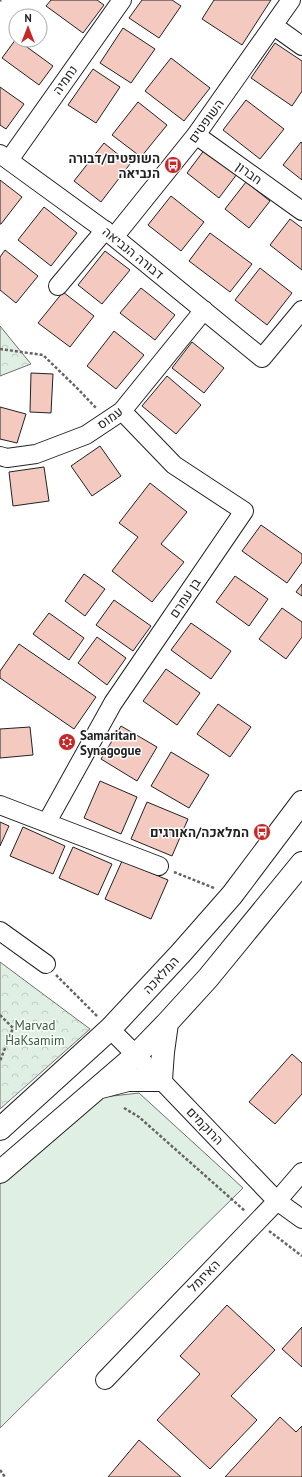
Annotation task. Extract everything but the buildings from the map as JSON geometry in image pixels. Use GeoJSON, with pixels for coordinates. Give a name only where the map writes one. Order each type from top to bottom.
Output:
{"type":"FeatureCollection","features":[{"type":"Feature","properties":{"kind":"main road","name":"המלאכה"},"geometry":{"type":"LineString","coordinates":[[0,1128],[110,1029],[181,953],[232,895],[302,802]]}},
{"type":"Feature","properties":{"kind":"main road"},"geometry":{"type":"LineString","coordinates":[[0,1172],[136,1055],[208,978],[302,863]]}},
{"type":"Feature","properties":{"kind":"main road"},"geometry":{"type":"LineString","coordinates":[[96,1089],[128,1080],[161,1080],[167,1023]]}},
{"type":"Feature","properties":{"kind":"street","name":"נחמיה"},"geometry":{"type":"LineString","coordinates":[[4,157],[122,0]]}},
{"type":"Feature","properties":{"kind":"street","name":"השופטים"},"geometry":{"type":"LineString","coordinates":[[58,286],[110,234],[196,135],[291,0]]}},
{"type":"Feature","properties":{"kind":"street"},"geometry":{"type":"LineString","coordinates":[[274,26],[302,46]]}},
{"type":"Feature","properties":{"kind":"street","name":"חברון"},"geometry":{"type":"LineString","coordinates":[[196,135],[302,211]]}},
{"type":"Feature","properties":{"kind":"street","name":"דבורה הנביאה"},"geometry":{"type":"LineString","coordinates":[[4,157],[110,234],[262,358],[302,310]]}},
{"type":"Feature","properties":{"kind":"street","name":"עמוס"},"geometry":{"type":"LineString","coordinates":[[0,456],[6,458],[36,454],[86,435],[115,416],[204,310]]}},
{"type":"Feature","properties":{"kind":"street","name":"בן עמרם"},"geometry":{"type":"LineString","coordinates":[[47,822],[113,703],[244,512],[174,465],[115,416]]}},
{"type":"Feature","properties":{"kind":"street"},"geometry":{"type":"LineString","coordinates":[[0,804],[159,866]]}},
{"type":"Feature","properties":{"kind":"street"},"geometry":{"type":"LineString","coordinates":[[0,931],[46,964]]}},
{"type":"Feature","properties":{"kind":"street","name":"הרוקמים"},"geometry":{"type":"LineString","coordinates":[[110,1029],[277,1201],[302,1219]]}},
{"type":"Feature","properties":{"kind":"street","name":"האיזמל"},"geometry":{"type":"LineString","coordinates":[[105,1380],[277,1201],[302,1172]]}},
{"type":"Feature","properties":{"kind":"path"},"geometry":{"type":"LineString","coordinates":[[0,349],[43,355],[77,388],[115,416]]}},
{"type":"Feature","properties":{"kind":"path"},"geometry":{"type":"LineString","coordinates":[[159,866],[232,895]]}},
{"type":"Feature","properties":{"kind":"path"},"geometry":{"type":"LineString","coordinates":[[46,964],[110,1029]]}},
{"type":"Feature","properties":{"kind":"path"},"geometry":{"type":"LineString","coordinates":[[0,1015],[14,1028],[0,1061]]}},
{"type":"Feature","properties":{"kind":"path"},"geometry":{"type":"LineString","coordinates":[[124,1108],[138,1117],[257,1222],[302,1256]]}},
{"type":"Feature","properties":{"kind":"path"},"geometry":{"type":"LineString","coordinates":[[0,1470],[5,1477]]}},
{"type":"Feature","properties":{"kind":"green space"},"geometry":{"type":"Polygon","coordinates":[[[0,326],[31,364],[0,376],[0,326]]]}},
{"type":"Feature","properties":{"kind":"green space","name":"Marvad HaKsamim"},"geometry":{"type":"Polygon","coordinates":[[[0,962],[90,1029],[0,1109],[0,962]]]}},
{"type":"Feature","properties":{"kind":"green space"},"geometry":{"type":"Polygon","coordinates":[[[139,1093],[243,1188],[0,1428],[0,1183],[95,1098],[139,1093]]]}},
{"type":"Feature","properties":{"kind":"place","name":"השופטים/דבורה הנביאה"},"geometry":{"type":"Point","coordinates":[173,165]}},
{"type":"Feature","properties":{"kind":"place","name":"Samaritan Synagogue"},"geometry":{"type":"Point","coordinates":[67,742]}},
{"type":"Feature","properties":{"kind":"place","name":"המלאכה/האורגים"},"geometry":{"type":"Point","coordinates":[262,832]}}]}
